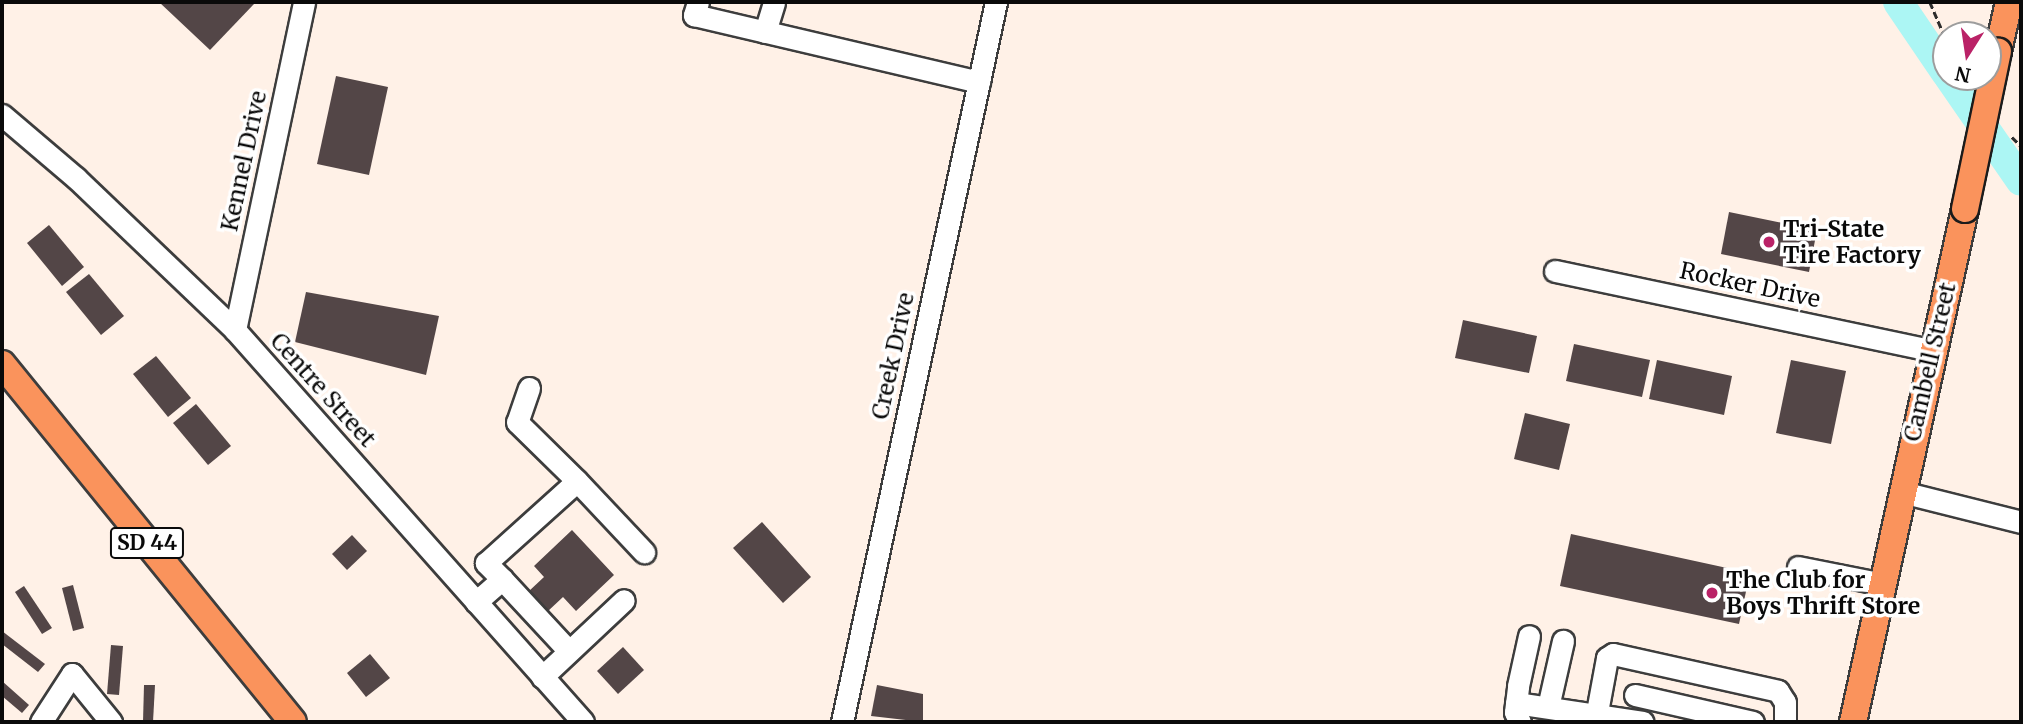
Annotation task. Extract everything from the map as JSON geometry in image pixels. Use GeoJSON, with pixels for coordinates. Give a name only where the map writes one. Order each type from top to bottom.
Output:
{"type":"FeatureCollection","features":[{"type":"Feature","properties":{"kind":"main road","name":"Cambell Street"},"geometry":{"type":"LineString","coordinates":[[1853,722],[2009,2]]}},
{"type":"Feature","properties":{"kind":"main road","name":"SD 44"},"geometry":{"type":"LineString","coordinates":[[2,364],[293,722]]}},
{"type":"Feature","properties":{"kind":"street","name":"Kennel Drive"},"geometry":{"type":"LineString","coordinates":[[235,330],[304,2]]}},
{"type":"Feature","properties":{"kind":"street"},"geometry":{"type":"LineString","coordinates":[[698,2],[694,15],[979,82]]}},
{"type":"Feature","properties":{"kind":"street"},"geometry":{"type":"LineString","coordinates":[[765,32],[774,2]]}},
{"type":"Feature","properties":{"kind":"street","name":"Creek Drive"},"geometry":{"type":"LineString","coordinates":[[842,722],[996,2]]}},
{"type":"Feature","properties":{"kind":"street","name":"Centre Street"},"geometry":{"type":"LineString","coordinates":[[2,115],[76,178],[235,330],[583,722]]}},
{"type":"Feature","properties":{"kind":"street","name":"Rocker Drive"},"geometry":{"type":"LineString","coordinates":[[1555,271],[1933,351]]}},
{"type":"Feature","properties":{"kind":"street"},"geometry":{"type":"LineString","coordinates":[[528,388],[517,422],[644,552]]}},
{"type":"Feature","properties":{"kind":"street"},"geometry":{"type":"LineString","coordinates":[[569,651],[486,563],[577,481]]}},
{"type":"Feature","properties":{"kind":"street"},"geometry":{"type":"LineString","coordinates":[[1902,492],[2021,522]]}},
{"type":"Feature","properties":{"kind":"street"},"geometry":{"type":"LineString","coordinates":[[1798,567],[1882,584]]}},
{"type":"Feature","properties":{"kind":"street"},"geometry":{"type":"LineString","coordinates":[[476,602],[502,579]]}},
{"type":"Feature","properties":{"kind":"street"},"geometry":{"type":"LineString","coordinates":[[542,677],[624,600]]}},
{"type":"Feature","properties":{"kind":"street"},"geometry":{"type":"LineString","coordinates":[[1529,636],[1518,713],[1548,707],[1597,712],[1637,720],[1634,695],[1642,660]]}},
{"type":"Feature","properties":{"kind":"street"},"geometry":{"type":"LineString","coordinates":[[1548,707],[1563,641]]}},
{"type":"Feature","properties":{"kind":"street"},"geometry":{"type":"LineString","coordinates":[[1597,712],[1607,658],[1613,654],[1778,691],[1785,702],[1785,722]]}},
{"type":"Feature","properties":{"kind":"street"},"geometry":{"type":"LineString","coordinates":[[41,722],[72,674],[111,722]]}},
{"type":"Feature","properties":{"kind":"street"},"geometry":{"type":"LineString","coordinates":[[1634,695],[1753,722]]}},
{"type":"Feature","properties":{"kind":"path"},"geometry":{"type":"LineString","coordinates":[[1930,2],[1938,21]]}},
{"type":"Feature","properties":{"kind":"path"},"geometry":{"type":"LineString","coordinates":[[2012,137],[2021,146]]}},
{"type":"Feature","properties":{"kind":"building"},"geometry":{"type":"Polygon","coordinates":[[[159,2],[252,2],[254,4],[210,50],[159,2]]]}},
{"type":"Feature","properties":{"kind":"building"},"geometry":{"type":"Polygon","coordinates":[[[336,76],[388,87],[369,175],[317,164],[336,76]]]}},
{"type":"Feature","properties":{"kind":"building","name":"Tri-State Tire Factory"},"geometry":{"type":"Polygon","coordinates":[[[1729,212],[1817,230],[1809,272],[1721,254],[1729,212]]]}},
{"type":"Feature","properties":{"kind":"building"},"geometry":{"type":"Polygon","coordinates":[[[49,225],[84,267],[62,286],[27,243],[49,225]]]}},
{"type":"Feature","properties":{"kind":"building"},"geometry":{"type":"Polygon","coordinates":[[[89,274],[124,316],[101,335],[66,292],[89,274]]]}},
{"type":"Feature","properties":{"kind":"building"},"geometry":{"type":"Polygon","coordinates":[[[306,292],[439,316],[426,375],[295,342],[306,292]]]}},
{"type":"Feature","properties":{"kind":"building"},"geometry":{"type":"Polygon","coordinates":[[[1463,320],[1537,336],[1529,373],[1455,358],[1463,320]]]}},
{"type":"Feature","properties":{"kind":"building"},"geometry":{"type":"Polygon","coordinates":[[[1574,344],[1650,360],[1642,397],[1566,381],[1574,344]]]}},
{"type":"Feature","properties":{"kind":"building"},"geometry":{"type":"Polygon","coordinates":[[[156,356],[191,398],[168,417],[133,374],[156,356]]]}},
{"type":"Feature","properties":{"kind":"building"},"geometry":{"type":"Polygon","coordinates":[[[1657,360],[1732,376],[1724,415],[1649,399],[1657,360]]]}},
{"type":"Feature","properties":{"kind":"building"},"geometry":{"type":"Polygon","coordinates":[[[1791,360],[1846,371],[1831,444],[1776,433],[1791,360]]]}},
{"type":"Feature","properties":{"kind":"building"},"geometry":{"type":"Polygon","coordinates":[[[196,404],[231,446],[208,465],[173,423],[196,404]]]}},
{"type":"Feature","properties":{"kind":"building"},"geometry":{"type":"Polygon","coordinates":[[[1525,413],[1570,424],[1559,470],[1514,459],[1525,413]]]}},
{"type":"Feature","properties":{"kind":"building"},"geometry":{"type":"Polygon","coordinates":[[[762,522],[811,577],[783,603],[733,548],[762,522]]]}},
{"type":"Feature","properties":{"kind":"building"},"geometry":{"type":"Polygon","coordinates":[[[572,530],[614,575],[576,611],[563,597],[547,612],[528,592],[544,577],[534,566],[572,530]]]}},
{"type":"Feature","properties":{"kind":"building"},"geometry":{"type":"Polygon","coordinates":[[[1571,534],[1750,573],[1739,624],[1560,586],[1571,534]]]}},
{"type":"Feature","properties":{"kind":"building"},"geometry":{"type":"Polygon","coordinates":[[[352,535],[367,551],[347,570],[332,554],[352,535]]]}},
{"type":"Feature","properties":{"kind":"building"},"geometry":{"type":"Polygon","coordinates":[[[73,585],[84,628],[73,631],[62,588],[73,585]]]}},
{"type":"Feature","properties":{"kind":"building"},"geometry":{"type":"Polygon","coordinates":[[[24,586],[52,628],[42,634],[15,592],[24,586]]]}},
{"type":"Feature","properties":{"kind":"building"},"geometry":{"type":"Polygon","coordinates":[[[2,631],[45,664],[38,672],[2,644],[2,631]]]}},
{"type":"Feature","properties":{"kind":"building"},"geometry":{"type":"Polygon","coordinates":[[[111,645],[123,646],[119,695],[107,694],[111,645]]]}},
{"type":"Feature","properties":{"kind":"building"},"geometry":{"type":"Polygon","coordinates":[[[623,647],[644,670],[618,694],[597,671],[623,647]]]}},
{"type":"Feature","properties":{"kind":"building"},"geometry":{"type":"Polygon","coordinates":[[[370,654],[390,678],[366,697],[347,673],[370,654]]]}},
{"type":"Feature","properties":{"kind":"building"},"geometry":{"type":"Polygon","coordinates":[[[2,681],[29,705],[22,713],[2,696],[2,681]]]}},
{"type":"Feature","properties":{"kind":"building"},"geometry":{"type":"Polygon","coordinates":[[[144,685],[155,685],[153,722],[143,722],[144,685]]]}},
{"type":"Feature","properties":{"kind":"building"},"geometry":{"type":"Polygon","coordinates":[[[877,685],[923,694],[923,722],[871,716],[877,685]]]}},
{"type":"Feature","properties":{"kind":"waterway"},"geometry":{"type":"LineString","coordinates":[[1898,2],[1932,52]]}},
{"type":"Feature","properties":{"kind":"waterway"},"geometry":{"type":"LineString","coordinates":[[1959,91],[2021,181]]}},
{"type":"Feature","properties":{"kind":"place","name":"Tri-State Tire Factory"},"geometry":{"type":"Point","coordinates":[1769,242]}},
{"type":"Feature","properties":{"kind":"place","name":"The Club for Boys Thrift Store"},"geometry":{"type":"Point","coordinates":[1712,593]}}]}
